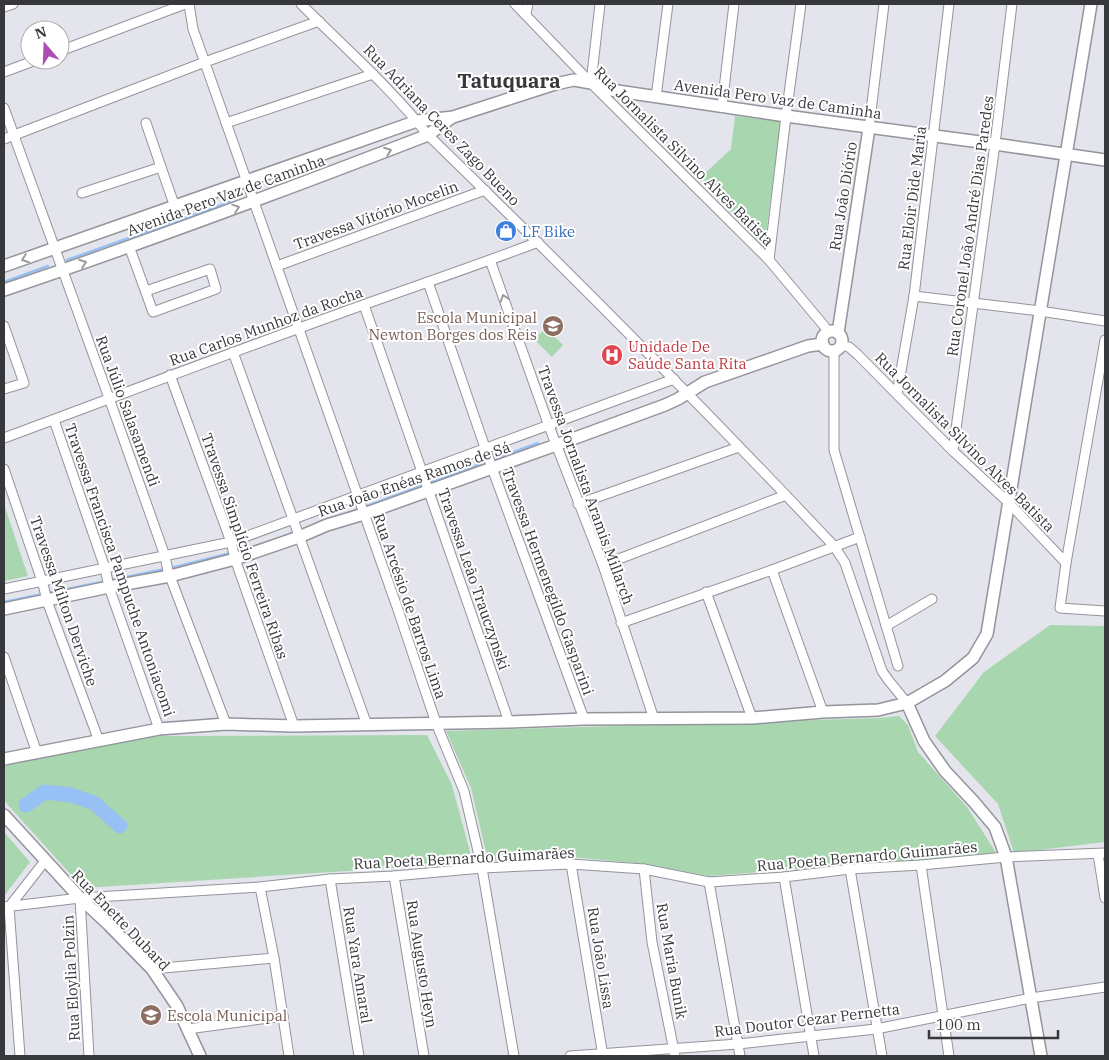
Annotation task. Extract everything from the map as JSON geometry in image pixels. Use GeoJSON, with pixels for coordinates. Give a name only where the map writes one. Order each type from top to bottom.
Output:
{"type":"FeatureCollection","features":[{"type":"Feature","properties":{"kind":"street"},"geometry":{"type":"LineString","coordinates":[[4,7],[13,4]]}},
{"type":"Feature","properties":{"kind":"street"},"geometry":{"type":"LineString","coordinates":[[70,47],[185,4]]}},
{"type":"Feature","properties":{"kind":"street","name":"Rua Arcésio de Barros Lima"},"geometry":{"type":"LineString","coordinates":[[189,4],[193,29],[246,181],[278,266],[436,723],[464,791],[482,868],[514,1056]]}},
{"type":"Feature","properties":{"kind":"street","name":"Rua Adriana Ceres Zago Bueno"},"geometry":{"type":"LineString","coordinates":[[301,4],[373,74],[428,135],[538,242],[687,392],[834,546],[845,563],[882,671],[907,703]]}},
{"type":"Feature","properties":{"kind":"street","name":"Rua Jornalista Silvino Alves Batista"},"geometry":{"type":"LineString","coordinates":[[515,4],[590,83],[769,260],[825,327],[833,333]]}},
{"type":"Feature","properties":{"kind":"street"},"geometry":{"type":"LineString","coordinates":[[526,14],[528,4]]}},
{"type":"Feature","properties":{"kind":"street"},"geometry":{"type":"LineString","coordinates":[[590,83],[600,4]]}},
{"type":"Feature","properties":{"kind":"street"},"geometry":{"type":"LineString","coordinates":[[656,97],[668,4]]}},
{"type":"Feature","properties":{"kind":"street"},"geometry":{"type":"LineString","coordinates":[[722,106],[734,4]]}},
{"type":"Feature","properties":{"kind":"street"},"geometry":{"type":"LineString","coordinates":[[769,260],[801,4]]}},
{"type":"Feature","properties":{"kind":"street","name":"Rua João Diório"},"geometry":{"type":"LineString","coordinates":[[833,333],[869,128],[884,4]]}},
{"type":"Feature","properties":{"kind":"street","name":"Rua Eloir Dide Maria"},"geometry":{"type":"LineString","coordinates":[[897,394],[914,296],[949,4]]}},
{"type":"Feature","properties":{"kind":"street","name":"Rua Coronel João André Dias Paredes"},"geometry":{"type":"LineString","coordinates":[[953,451],[1012,4]]}},
{"type":"Feature","properties":{"kind":"street"},"geometry":{"type":"LineString","coordinates":[[4,759],[159,730],[226,724],[294,726],[584,719],[752,718],[878,710],[907,703],[945,681],[973,658],[987,634],[1090,4]]}},
{"type":"Feature","properties":{"kind":"street"},"geometry":{"type":"LineString","coordinates":[[4,139],[205,62],[319,22]]}},
{"type":"Feature","properties":{"kind":"street"},"geometry":{"type":"LineString","coordinates":[[4,72],[20,66]]}},
{"type":"Feature","properties":{"kind":"street"},"geometry":{"type":"LineString","coordinates":[[226,122],[373,74]]}},
{"type":"Feature","properties":{"kind":"street","name":"Avenida Pero Vaz de Caminha"},"geometry":{"type":"LineString","coordinates":[[4,266],[417,121],[453,117],[555,84],[574,80],[611,90],[656,97],[1105,160]]}},
{"type":"Feature","properties":{"kind":"street","name":"Rua Júlio Salasamendi"},"geometry":{"type":"LineString","coordinates":[[4,108],[109,398],[169,573],[226,724]]}},
{"type":"Feature","properties":{"kind":"street","name":"Avenida Pero Vaz de Caminha"},"geometry":{"type":"LineString","coordinates":[[4,290],[254,202],[428,135],[453,117]]}},
{"type":"Feature","properties":{"kind":"street"},"geometry":{"type":"LineString","coordinates":[[146,123],[175,207]]}},
{"type":"Feature","properties":{"kind":"street"},"geometry":{"type":"LineString","coordinates":[[82,193],[161,167]]}},
{"type":"Feature","properties":{"kind":"street","name":"Travessa Vitório Mocelin"},"geometry":{"type":"LineString","coordinates":[[278,266],[485,190]]}},
{"type":"Feature","properties":{"kind":"street","name":"Rua Carlos Munhoz da Rocha"},"geometry":{"type":"LineString","coordinates":[[4,438],[233,352],[538,242]]}},
{"type":"Feature","properties":{"kind":"street"},"geometry":{"type":"LineString","coordinates":[[129,246],[153,312],[216,290],[210,269],[146,291]]}},
{"type":"Feature","properties":{"kind":"street","name":"Travessa Jornalista Aramis Millarch"},"geometry":{"type":"LineString","coordinates":[[490,260],[556,445],[603,565],[654,719]]}},
{"type":"Feature","properties":{"kind":"street","name":"Travessa Hermenegildo Gasparini"},"geometry":{"type":"LineString","coordinates":[[428,282],[491,467],[584,719]]}},
{"type":"Feature","properties":{"kind":"street"},"geometry":{"type":"LineString","coordinates":[[914,296],[1105,321]]}},
{"type":"Feature","properties":{"kind":"street","name":"Travessa Leão Trauczynski"},"geometry":{"type":"LineString","coordinates":[[364,304],[509,722]]}},
{"type":"Feature","properties":{"kind":"street"},"geometry":{"type":"LineString","coordinates":[[4,326],[24,383],[4,390]]}},
{"type":"Feature","properties":{"kind":"street"},"geometry":{"type":"LineString","coordinates":[[837,348],[827,350],[823,344],[824,338],[833,333],[842,339],[837,348],[834,450],[898,666]]}},
{"type":"Feature","properties":{"kind":"street"},"geometry":{"type":"LineString","coordinates":[[1105,340],[1102,376],[1066,564],[1060,608],[1105,611]]}},
{"type":"Feature","properties":{"kind":"street","name":"Rua João Enéas Ramos de Sá"},"geometry":{"type":"LineString","coordinates":[[4,610],[169,573],[233,551],[298,536],[666,405],[705,382],[808,346],[823,344]]}},
{"type":"Feature","properties":{"kind":"street","name":"Rua Jornalista Silvino Alves Batista"},"geometry":{"type":"LineString","coordinates":[[837,348],[849,347],[857,354],[953,451],[1009,503],[1066,564]]}},
{"type":"Feature","properties":{"kind":"street"},"geometry":{"type":"LineString","coordinates":[[233,352],[367,725]]}},
{"type":"Feature","properties":{"kind":"street","name":"Travessa Simplício Ferreira Ribas"},"geometry":{"type":"LineString","coordinates":[[170,376],[294,726]]}},
{"type":"Feature","properties":{"kind":"street","name":"Rua João Enéas Ramos de Sá"},"geometry":{"type":"LineString","coordinates":[[4,589],[165,558],[233,551],[294,521],[358,496],[486,451],[674,380]]}},
{"type":"Feature","properties":{"kind":"street","name":"Travessa Francisca Pampuche Antoniacomi"},"geometry":{"type":"LineString","coordinates":[[54,420],[159,730]]}},
{"type":"Feature","properties":{"kind":"street"},"geometry":{"type":"LineString","coordinates":[[578,504],[739,447]]}},
{"type":"Feature","properties":{"kind":"street","name":"Travessa Milton Derviche"},"geometry":{"type":"LineString","coordinates":[[4,469],[43,582],[47,600],[99,741]]}},
{"type":"Feature","properties":{"kind":"street"},"geometry":{"type":"LineString","coordinates":[[603,565],[786,495]]}},
{"type":"Feature","properties":{"kind":"street"},"geometry":{"type":"LineString","coordinates":[[621,623],[860,537]]}},
{"type":"Feature","properties":{"kind":"street"},"geometry":{"type":"LineString","coordinates":[[772,570],[823,712]]}},
{"type":"Feature","properties":{"kind":"street"},"geometry":{"type":"LineString","coordinates":[[706,592],[752,718]]}},
{"type":"Feature","properties":{"kind":"street"},"geometry":{"type":"LineString","coordinates":[[886,626],[932,599]]}},
{"type":"Feature","properties":{"kind":"street"},"geometry":{"type":"LineString","coordinates":[[4,657],[37,753]]}},
{"type":"Feature","properties":{"kind":"street"},"geometry":{"type":"LineString","coordinates":[[907,703],[924,741],[945,771],[995,827],[1006,858],[1041,1056]]}},
{"type":"Feature","properties":{"kind":"street","name":"Rua Enette Dubard"},"geometry":{"type":"LineString","coordinates":[[4,815],[80,898],[152,969],[177,1006],[200,1056]]}},
{"type":"Feature","properties":{"kind":"street"},"geometry":{"type":"LineString","coordinates":[[1102,853],[1105,898]]}},
{"type":"Feature","properties":{"kind":"street","name":"Rua Poeta Bernardo Guimarães"},"geometry":{"type":"LineString","coordinates":[[6,907],[80,898],[260,887],[330,879],[394,876],[482,868],[571,864],[644,870],[709,882],[784,877],[850,869],[1102,853]]}},
{"type":"Feature","properties":{"kind":"street"},"geometry":{"type":"LineString","coordinates":[[20,1056],[6,907],[45,861]]}},
{"type":"Feature","properties":{"kind":"street","name":"Rua João Lissa"},"geometry":{"type":"LineString","coordinates":[[571,864],[603,1055]]}},
{"type":"Feature","properties":{"kind":"street"},"geometry":{"type":"LineString","coordinates":[[921,865],[950,1056]]}},
{"type":"Feature","properties":{"kind":"street"},"geometry":{"type":"LineString","coordinates":[[850,869],[882,1056]]}},
{"type":"Feature","properties":{"kind":"street","name":"Rua Maria Bunik"},"geometry":{"type":"LineString","coordinates":[[644,870],[652,942],[674,1052]]}},
{"type":"Feature","properties":{"kind":"street","name":"Rua Augusto Heyn"},"geometry":{"type":"LineString","coordinates":[[394,876],[424,1056]]}},
{"type":"Feature","properties":{"kind":"street"},"geometry":{"type":"LineString","coordinates":[[784,877],[814,1056]]}},
{"type":"Feature","properties":{"kind":"street","name":"Rua Yara Amaral"},"geometry":{"type":"LineString","coordinates":[[330,879],[359,1056]]}},
{"type":"Feature","properties":{"kind":"street"},"geometry":{"type":"LineString","coordinates":[[709,882],[740,1056]]}},
{"type":"Feature","properties":{"kind":"street"},"geometry":{"type":"LineString","coordinates":[[260,887],[274,958],[289,1056]]}},
{"type":"Feature","properties":{"kind":"street","name":"Rua Eloylia Polzin"},"geometry":{"type":"LineString","coordinates":[[80,898],[89,1056]]}},
{"type":"Feature","properties":{"kind":"street"},"geometry":{"type":"LineString","coordinates":[[152,969],[274,958]]}},
{"type":"Feature","properties":{"kind":"street","name":"Rua Doutor Cezar Pernetta"},"geometry":{"type":"LineString","coordinates":[[570,1056],[603,1055],[620,1052],[674,1052],[876,1029],[1031,998],[1105,987]]}},
{"type":"Feature","properties":{"kind":"street"},"geometry":{"type":"LineString","coordinates":[[188,1029],[283,1016]]}},
{"type":"Feature","properties":{"kind":"green space"},"geometry":{"type":"Polygon","coordinates":[[[735,116],[781,121],[764,248],[700,178],[731,149],[735,116]]]}},
{"type":"Feature","properties":{"kind":"green space"},"geometry":{"type":"Polygon","coordinates":[[[546,328],[563,345],[552,357],[534,339],[546,328]]]}},
{"type":"Feature","properties":{"kind":"green space"},"geometry":{"type":"Polygon","coordinates":[[[4,504],[28,576],[4,581],[4,504]]]}},
{"type":"Feature","properties":{"kind":"green space"},"geometry":{"type":"Polygon","coordinates":[[[1050,625],[1105,626],[1105,842],[1014,853],[998,804],[935,736],[984,672],[1050,625]]]}},
{"type":"Feature","properties":{"kind":"green space"},"geometry":{"type":"Polygon","coordinates":[[[899,716],[908,725],[918,752],[967,807],[997,854],[709,876],[645,864],[571,857],[488,861],[471,788],[446,731],[879,718],[899,716]]]}},
{"type":"Feature","properties":{"kind":"green space"},"geometry":{"type":"Polygon","coordinates":[[[427,735],[452,785],[473,863],[83,888],[4,799],[4,766],[154,736],[427,735]]]}},
{"type":"Feature","properties":{"kind":"green space"},"geometry":{"type":"Polygon","coordinates":[[[4,832],[30,862],[4,896],[4,832]]]}},
{"type":"Feature","properties":{"kind":"waterway"},"geometry":{"type":"LineString","coordinates":[[67,260],[230,202]]}},
{"type":"Feature","properties":{"kind":"waterway"},"geometry":{"type":"LineString","coordinates":[[4,282],[48,266]]}},
{"type":"Feature","properties":{"kind":"waterway"},"geometry":{"type":"LineString","coordinates":[[429,483],[538,443]]}},
{"type":"Feature","properties":{"kind":"waterway"},"geometry":{"type":"LineString","coordinates":[[345,514],[424,485]]}},
{"type":"Feature","properties":{"kind":"waterway"},"geometry":{"type":"LineString","coordinates":[[284,536],[295,532]]}},
{"type":"Feature","properties":{"kind":"waterway"},"geometry":{"type":"LineString","coordinates":[[236,551],[255,546]]}},
{"type":"Feature","properties":{"kind":"waterway"},"geometry":{"type":"LineString","coordinates":[[171,568],[231,553]]}},
{"type":"Feature","properties":{"kind":"waterway"},"geometry":{"type":"LineString","coordinates":[[48,593],[165,569]]}},
{"type":"Feature","properties":{"kind":"waterway"},"geometry":{"type":"LineString","coordinates":[[4,602],[43,594]]}},
{"type":"Feature","properties":{"kind":"waterway"},"geometry":{"type":"LineString","coordinates":[[26,805],[45,792],[71,795],[94,803],[120,826]]}},
{"type":"Feature","properties":{"kind":"place","name":"LF Bike"},"geometry":{"type":"Point","coordinates":[506,231]}},
{"type":"Feature","properties":{"kind":"place","name":"Escola Municipal Newton Borges dos Reis"},"geometry":{"type":"Point","coordinates":[553,326]}},
{"type":"Feature","properties":{"kind":"place","name":"Unidade De Saúde Santa Rita"},"geometry":{"type":"Point","coordinates":[612,355]}},
{"type":"Feature","properties":{"kind":"place","name":"Escola Municipal"},"geometry":{"type":"Point","coordinates":[151,1015]}},
{"type":"Feature","properties":{"kind":"district","name":"Tatuquara"},"geometry":{"type":"Point","coordinates":[509,80]}}]}
